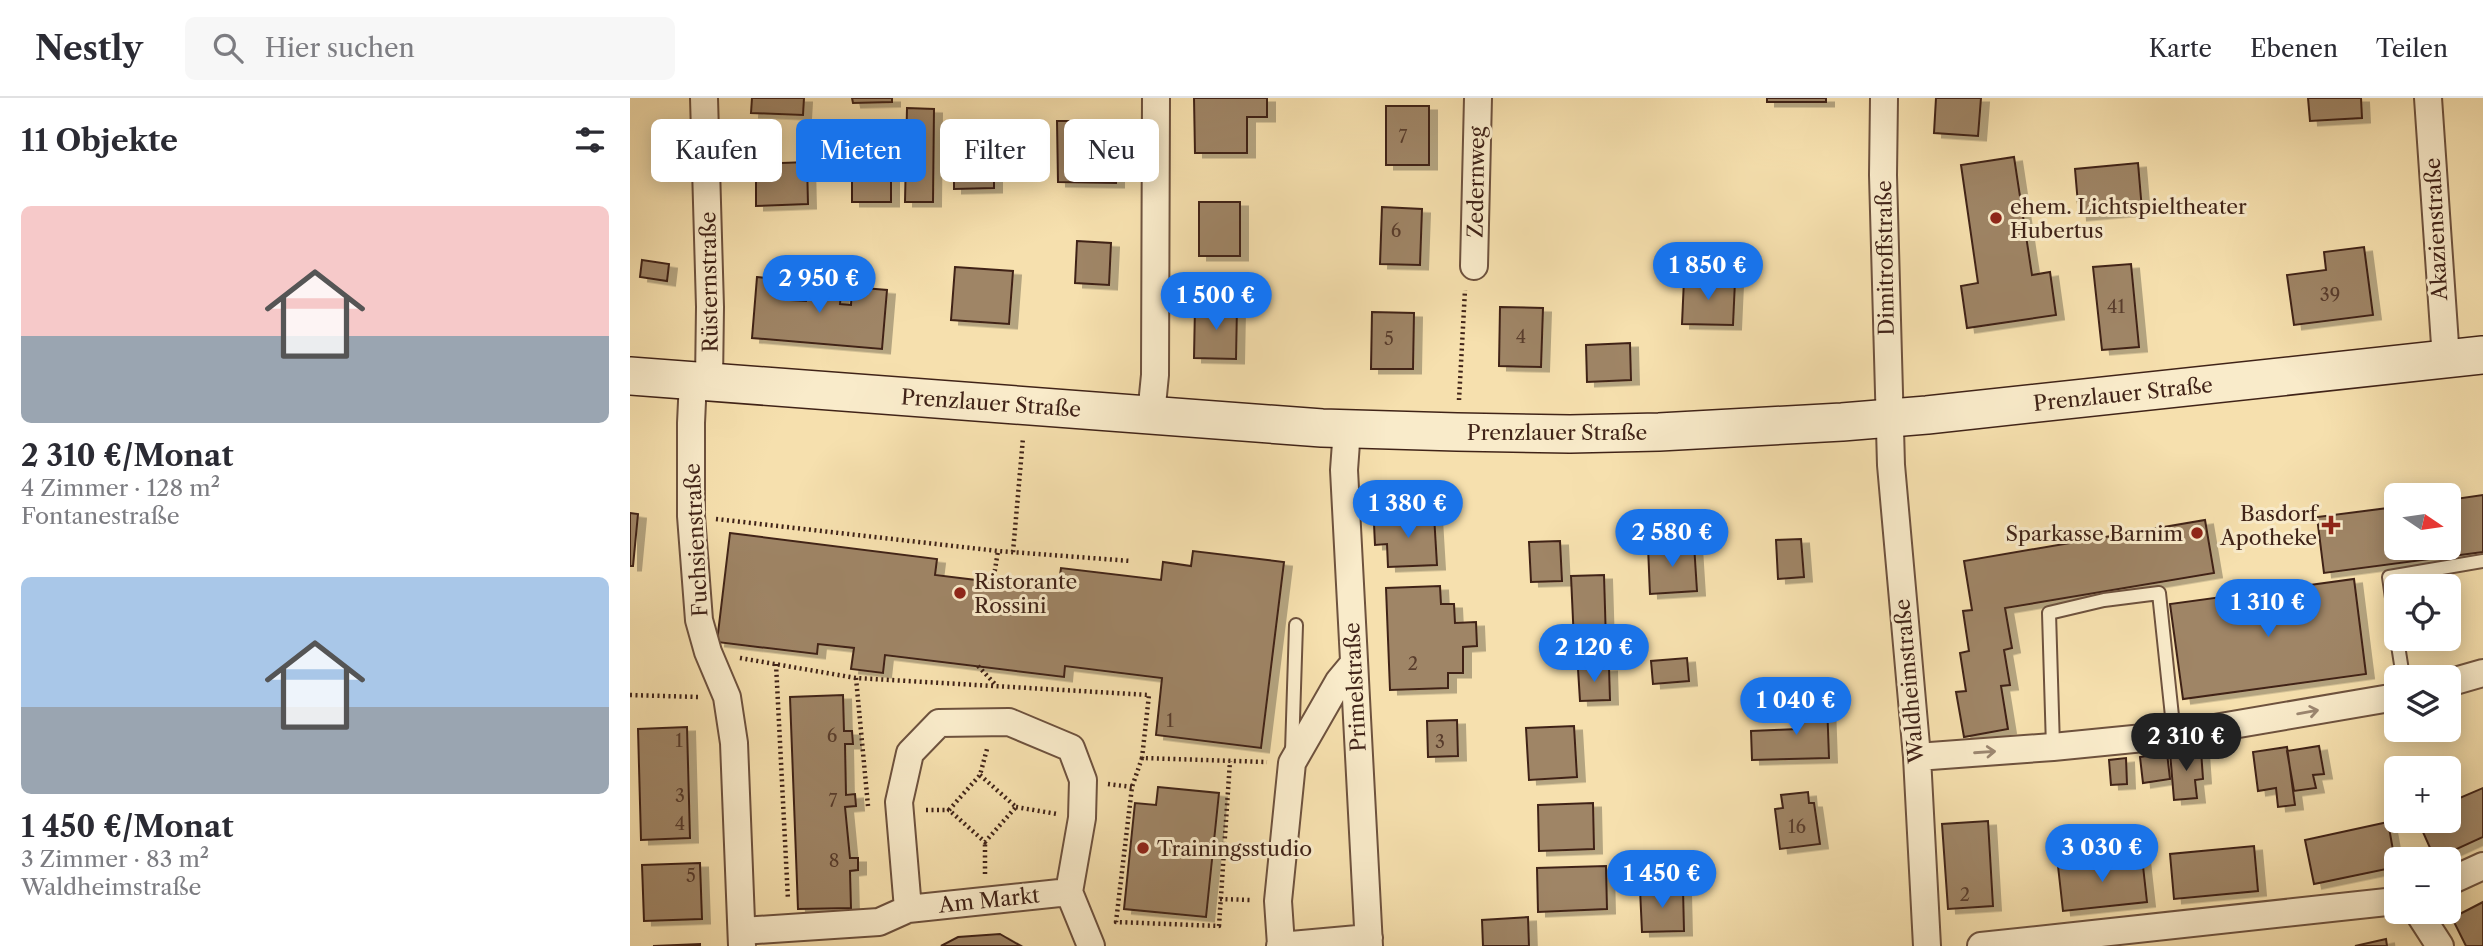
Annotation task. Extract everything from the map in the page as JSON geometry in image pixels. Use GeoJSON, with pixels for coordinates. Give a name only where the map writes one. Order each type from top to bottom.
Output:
{"type":"FeatureCollection","features":[{"type":"Feature","properties":{"kind":"main road","name":"Prenzlauer Straße"},"geometry":{"type":"LineString","coordinates":[[630,376],[1347,429],[1583,434],[1659,432],[1889,417],[2483,355]]}},
{"type":"Feature","properties":{"kind":"street","name":"Rüsternstraße"},"geometry":{"type":"LineString","coordinates":[[701,381],[710,307],[704,98]]}},
{"type":"Feature","properties":{"kind":"street"},"geometry":{"type":"LineString","coordinates":[[1151,415],[1155,375],[1156,98]]}},
{"type":"Feature","properties":{"kind":"street","name":"Zedernweg"},"geometry":{"type":"LineString","coordinates":[[1474,266],[1478,98]]}},
{"type":"Feature","properties":{"kind":"street","name":"Dimitroffstraße"},"geometry":{"type":"LineString","coordinates":[[1884,98],[1883,175],[1889,417]]}},
{"type":"Feature","properties":{"kind":"street","name":"Akazienstraße"},"geometry":{"type":"LineString","coordinates":[[2428,98],[2446,359]]}},
{"type":"Feature","properties":{"kind":"street","name":"Fuchsienstraße"},"geometry":{"type":"LineString","coordinates":[[701,381],[691,423],[691,516],[699,620],[708,652],[727,697],[734,743],[742,939]]}},
{"type":"Feature","properties":{"kind":"street","name":"Waldheimstraße"},"geometry":{"type":"LineString","coordinates":[[1889,417],[1898,562],[1917,757],[1927,946]]}},
{"type":"Feature","properties":{"kind":"street","name":"Primelstraße"},"geometry":{"type":"LineString","coordinates":[[1347,429],[1344,470],[1369,942]]}},
{"type":"Feature","properties":{"kind":"street"},"geometry":{"type":"LineString","coordinates":[[1354,663],[1339,681],[1292,763],[1278,901],[1280,945],[1369,942]]}},
{"type":"Feature","properties":{"kind":"street"},"geometry":{"type":"LineString","coordinates":[[2461,679],[2483,673]]}},
{"type":"Feature","properties":{"kind":"street"},"geometry":{"type":"LineString","coordinates":[[1917,757],[2174,735],[2384,699]]}},
{"type":"Feature","properties":{"kind":"street","name":"Am Markt"},"geometry":{"type":"LineString","coordinates":[[908,909],[899,802],[909,753],[939,723],[1009,722],[1071,748],[1083,780],[1082,818],[1069,892],[1091,946]]}},
{"type":"Feature","properties":{"kind":"street"},"geometry":{"type":"LineString","coordinates":[[2461,876],[2483,866]]}},
{"type":"Feature","properties":{"kind":"street","name":"Am Markt"},"geometry":{"type":"LineString","coordinates":[[742,939],[789,928],[879,922],[908,909],[1069,892]]}},
{"type":"Feature","properties":{"kind":"street"},"geometry":{"type":"LineString","coordinates":[[1980,946],[2384,902]]}},
{"type":"Feature","properties":{"kind":"street"},"geometry":{"type":"LineString","coordinates":[[2426,924],[2440,946]]}},
{"type":"Feature","properties":{"kind":"lane"},"geometry":{"type":"LineString","coordinates":[[2407,574],[2483,561]]}},
{"type":"Feature","properties":{"kind":"lane"},"geometry":{"type":"LineString","coordinates":[[2053,747],[2049,613],[2104,600],[2159,593],[2174,735]]}},
{"type":"Feature","properties":{"kind":"lane"},"geometry":{"type":"LineString","coordinates":[[1292,763],[1296,625]]}},
{"type":"Feature","properties":{"kind":"path"},"geometry":{"type":"LineString","coordinates":[[1459,397],[1465,285],[1474,266]]}},
{"type":"Feature","properties":{"kind":"path"},"geometry":{"type":"LineString","coordinates":[[1013,552],[1027,406]]}},
{"type":"Feature","properties":{"kind":"path"},"geometry":{"type":"LineString","coordinates":[[691,516],[998,551],[1131,561]]}},
{"type":"Feature","properties":{"kind":"path"},"geometry":{"type":"LineString","coordinates":[[993,582],[998,551]]}},
{"type":"Feature","properties":{"kind":"path"},"geometry":{"type":"LineString","coordinates":[[776,664],[789,928]]}},
{"type":"Feature","properties":{"kind":"path"},"geometry":{"type":"LineString","coordinates":[[856,678],[869,815]]}},
{"type":"Feature","properties":{"kind":"path"},"geometry":{"type":"LineString","coordinates":[[630,695],[727,697]]}},
{"type":"Feature","properties":{"kind":"path"},"geometry":{"type":"LineString","coordinates":[[1142,758],[1132,787],[1116,922],[1219,926],[1230,761]]}},
{"type":"Feature","properties":{"kind":"path"},"geometry":{"type":"LineString","coordinates":[[1016,807],[985,842],[949,810],[980,775],[1016,807],[1082,818]]}},
{"type":"Feature","properties":{"kind":"building"},"geometry":{"type":"Polygon","coordinates":[[[752,98],[804,98],[803,115],[751,113],[752,98]]]}},
{"type":"Feature","properties":{"kind":"building"},"geometry":{"type":"Polygon","coordinates":[[[852,98],[892,98],[892,102],[853,103],[852,98]]]}},
{"type":"Feature","properties":{"kind":"building"},"geometry":{"type":"Polygon","coordinates":[[[1194,98],[1267,98],[1267,117],[1247,117],[1247,153],[1195,153],[1194,98]]]}},
{"type":"Feature","properties":{"kind":"building"},"geometry":{"type":"Polygon","coordinates":[[[1767,98],[1826,98],[1826,102],[1767,102],[1767,98]]]}},
{"type":"Feature","properties":{"kind":"building"},"geometry":{"type":"Polygon","coordinates":[[[1936,98],[1981,98],[1978,136],[1934,133],[1936,98]]]}},
{"type":"Feature","properties":{"kind":"building"},"geometry":{"type":"Polygon","coordinates":[[[2308,98],[2361,98],[2362,118],[2310,121],[2308,98]]]}},
{"type":"Feature","properties":{"kind":"building"},"geometry":{"type":"Polygon","coordinates":[[[1386,106],[1429,106],[1429,165],[1386,165],[1386,106]]]}},
{"type":"Feature","properties":{"kind":"building"},"geometry":{"type":"Polygon","coordinates":[[[907,108],[934,109],[933,202],[905,202],[905,182],[926,182],[926,119],[907,119],[907,108]]]}},
{"type":"Feature","properties":{"kind":"building"},"geometry":{"type":"Polygon","coordinates":[[[1057,121],[1064,121],[1064,182],[1116,183],[1058,182],[1057,121]]]}},
{"type":"Feature","properties":{"kind":"building","name":"ehem. Lichtspieltheater Hubertus"},"geometry":{"type":"Polygon","coordinates":[[[2014,157],[2032,275],[2050,272],[2056,315],[1967,328],[1961,286],[1978,283],[1961,165],[2014,157]]]}},
{"type":"Feature","properties":{"kind":"building"},"geometry":{"type":"Polygon","coordinates":[[[796,162],[796,182],[807,182],[808,204],[756,206],[756,182],[782,182],[782,163],[796,162]]]}},
{"type":"Feature","properties":{"kind":"building"},"geometry":{"type":"Polygon","coordinates":[[[2138,163],[2142,210],[2079,216],[2075,169],[2138,163]]]}},
{"type":"Feature","properties":{"kind":"building"},"geometry":{"type":"Polygon","coordinates":[[[852,182],[891,182],[891,202],[852,202],[852,182]]]}},
{"type":"Feature","properties":{"kind":"building"},"geometry":{"type":"Polygon","coordinates":[[[954,182],[994,182],[994,188],[954,189],[954,182]]]}},
{"type":"Feature","properties":{"kind":"building"},"geometry":{"type":"Polygon","coordinates":[[[1199,202],[1240,202],[1240,256],[1199,256],[1199,202]]]}},
{"type":"Feature","properties":{"kind":"building"},"geometry":{"type":"Polygon","coordinates":[[[1382,207],[1422,209],[1420,265],[1380,264],[1382,207]]]}},
{"type":"Feature","properties":{"kind":"building"},"geometry":{"type":"Polygon","coordinates":[[[1077,241],[1111,243],[1109,285],[1075,283],[1077,241]]]}},
{"type":"Feature","properties":{"kind":"building"},"geometry":{"type":"Polygon","coordinates":[[[2364,247],[2373,315],[2294,325],[2287,275],[2326,270],[2324,252],[2364,247]]]}},
{"type":"Feature","properties":{"kind":"building"},"geometry":{"type":"Polygon","coordinates":[[[642,260],[669,264],[667,281],[640,277],[642,260]]]}},
{"type":"Feature","properties":{"kind":"building"},"geometry":{"type":"Polygon","coordinates":[[[2131,264],[2139,347],[2102,350],[2093,267],[2131,264]]]}},
{"type":"Feature","properties":{"kind":"building"},"geometry":{"type":"Polygon","coordinates":[[[955,267],[1013,271],[1009,324],[951,320],[955,267]]]}},
{"type":"Feature","properties":{"kind":"building"},"geometry":{"type":"Polygon","coordinates":[[[757,277],[793,281],[791,300],[806,301],[807,283],[842,286],[840,304],[851,305],[852,287],[887,290],[882,349],[752,338],[757,277]]]}},
{"type":"Feature","properties":{"kind":"building"},"geometry":{"type":"Polygon","coordinates":[[[1684,279],[1735,281],[1733,325],[1682,324],[1684,279]]]}},
{"type":"Feature","properties":{"kind":"building"},"geometry":{"type":"Polygon","coordinates":[[[1195,306],[1237,307],[1236,359],[1194,358],[1195,306]]]}},
{"type":"Feature","properties":{"kind":"building"},"geometry":{"type":"Polygon","coordinates":[[[1500,307],[1543,308],[1541,367],[1499,366],[1500,307]]]}},
{"type":"Feature","properties":{"kind":"building"},"geometry":{"type":"Polygon","coordinates":[[[1372,312],[1414,313],[1413,369],[1371,369],[1372,312]]]}},
{"type":"Feature","properties":{"kind":"building"},"geometry":{"type":"Polygon","coordinates":[[[1630,343],[1631,380],[1587,382],[1586,345],[1630,343]]]}},
{"type":"Feature","properties":{"kind":"building"},"geometry":{"type":"Polygon","coordinates":[[[2483,495],[2483,552],[2461,555],[2461,498],[2483,495]]]}},
{"type":"Feature","properties":{"kind":"building"},"geometry":{"type":"Polygon","coordinates":[[[2384,509],[2384,560],[2422,560],[2324,573],[2317,517],[2384,509]]]}},
{"type":"Feature","properties":{"kind":"building"},"geometry":{"type":"Polygon","coordinates":[[[630,513],[638,514],[633,566],[630,566],[630,513]]]}},
{"type":"Feature","properties":{"kind":"building"},"geometry":{"type":"Polygon","coordinates":[[[1434,515],[1437,565],[1388,567],[1387,544],[1375,545],[1374,524],[1387,523],[1387,517],[1434,515]]]}},
{"type":"Feature","properties":{"kind":"building"},"geometry":{"type":"Polygon","coordinates":[[[2205,520],[2214,573],[2005,608],[2012,648],[2004,650],[2010,685],[2001,686],[2008,729],[1964,737],[1956,692],[1966,691],[1960,653],[1969,651],[1963,611],[1972,610],[1964,561],[2205,520]]]}},
{"type":"Feature","properties":{"kind":"building"},"geometry":{"type":"Polygon","coordinates":[[[730,533],[937,559],[935,575],[1058,590],[1061,568],[1161,580],[1163,562],[1191,566],[1193,551],[1284,562],[1261,748],[1156,735],[1162,678],[1065,666],[1064,677],[885,655],[883,673],[851,669],[854,648],[818,644],[817,654],[717,642],[730,533]]]}},
{"type":"Feature","properties":{"kind":"building"},"geometry":{"type":"Polygon","coordinates":[[[1801,539],[1804,577],[1778,579],[1776,540],[1801,539]]]}},
{"type":"Feature","properties":{"kind":"building"},"geometry":{"type":"Polygon","coordinates":[[[1560,541],[1562,581],[1531,582],[1529,542],[1560,541]]]}},
{"type":"Feature","properties":{"kind":"building"},"geometry":{"type":"Polygon","coordinates":[[[1694,544],[1697,591],[1650,594],[1648,547],[1694,544]]]}},
{"type":"Feature","properties":{"kind":"building"},"geometry":{"type":"Polygon","coordinates":[[[1604,575],[1606,641],[1574,642],[1571,576],[1604,575]]]}},
{"type":"Feature","properties":{"kind":"building"},"geometry":{"type":"Polygon","coordinates":[[[2354,579],[2366,674],[2183,699],[2170,604],[2354,579]]]}},
{"type":"Feature","properties":{"kind":"building"},"geometry":{"type":"Polygon","coordinates":[[[1440,586],[1441,604],[1454,604],[1455,623],[1476,622],[1477,646],[1463,647],[1463,673],[1448,673],[1448,688],[1390,690],[1386,588],[1440,586]]]}},
{"type":"Feature","properties":{"kind":"building"},"geometry":{"type":"Polygon","coordinates":[[[1687,658],[1689,681],[1653,684],[1651,661],[1687,658]]]}},
{"type":"Feature","properties":{"kind":"building"},"geometry":{"type":"Polygon","coordinates":[[[1609,667],[1610,700],[1580,701],[1578,669],[1609,667]]]}},
{"type":"Feature","properties":{"kind":"building"},"geometry":{"type":"Polygon","coordinates":[[[843,695],[844,731],[852,731],[853,744],[845,744],[846,795],[855,794],[856,806],[845,807],[850,858],[858,858],[858,870],[850,871],[851,908],[798,909],[790,697],[843,695]]]}},
{"type":"Feature","properties":{"kind":"building"},"geometry":{"type":"Polygon","coordinates":[[[1827,702],[1829,758],[1752,760],[1751,731],[1798,729],[1796,703],[1827,702]]]}},
{"type":"Feature","properties":{"kind":"building"},"geometry":{"type":"Polygon","coordinates":[[[1457,720],[1458,756],[1428,757],[1427,721],[1457,720]]]}},
{"type":"Feature","properties":{"kind":"building"},"geometry":{"type":"Polygon","coordinates":[[[1574,726],[1577,777],[1529,780],[1526,728],[1574,726]]]}},
{"type":"Feature","properties":{"kind":"building"},"geometry":{"type":"Polygon","coordinates":[[[687,727],[690,838],[641,840],[638,729],[687,727]]]}},
{"type":"Feature","properties":{"kind":"building"},"geometry":{"type":"Polygon","coordinates":[[[2319,746],[2324,774],[2313,775],[2316,788],[2294,791],[2287,751],[2319,746]]]}},
{"type":"Feature","properties":{"kind":"building"},"geometry":{"type":"Polygon","coordinates":[[[2287,747],[2295,805],[2278,807],[2276,788],[2258,791],[2253,752],[2287,747]]]}},
{"type":"Feature","properties":{"kind":"building"},"geometry":{"type":"Polygon","coordinates":[[[2201,750],[2203,779],[2195,780],[2197,798],[2174,800],[2170,752],[2201,750]]]}},
{"type":"Feature","properties":{"kind":"building"},"geometry":{"type":"Polygon","coordinates":[[[2167,753],[2170,779],[2143,783],[2140,757],[2167,753]]]}},
{"type":"Feature","properties":{"kind":"building"},"geometry":{"type":"Polygon","coordinates":[[[2126,758],[2127,784],[2111,785],[2109,760],[2126,758]]]}},
{"type":"Feature","properties":{"kind":"building"},"geometry":{"type":"Polygon","coordinates":[[[1158,787],[1219,793],[1206,917],[1124,909],[1135,803],[1156,805],[1158,787]]]}},
{"type":"Feature","properties":{"kind":"building"},"geometry":{"type":"Polygon","coordinates":[[[2483,788],[2483,837],[2461,847],[2430,847],[2423,833],[2461,833],[2461,797],[2483,788]]]}},
{"type":"Feature","properties":{"kind":"building"},"geometry":{"type":"Polygon","coordinates":[[[1808,792],[1809,803],[1814,803],[1820,844],[1780,849],[1775,809],[1783,808],[1781,795],[1808,792]]]}},
{"type":"Feature","properties":{"kind":"building"},"geometry":{"type":"Polygon","coordinates":[[[1593,803],[1594,849],[1539,851],[1538,805],[1593,803]]]}},
{"type":"Feature","properties":{"kind":"building"},"geometry":{"type":"Polygon","coordinates":[[[1988,821],[1993,906],[1948,909],[1942,824],[1988,821]]]}},
{"type":"Feature","properties":{"kind":"building"},"geometry":{"type":"Polygon","coordinates":[[[2384,823],[2384,833],[2390,833],[2392,847],[2384,847],[2384,869],[2314,884],[2305,840],[2384,823]]]}},
{"type":"Feature","properties":{"kind":"building"},"geometry":{"type":"Polygon","coordinates":[[[2254,846],[2258,891],[2174,899],[2170,854],[2254,846]]]}},
{"type":"Feature","properties":{"kind":"building"},"geometry":{"type":"Polygon","coordinates":[[[2142,857],[2147,902],[2063,911],[2058,866],[2142,857]]]}},
{"type":"Feature","properties":{"kind":"building"},"geometry":{"type":"Polygon","coordinates":[[[700,863],[702,919],[644,921],[642,865],[700,863]]]}},
{"type":"Feature","properties":{"kind":"building"},"geometry":{"type":"Polygon","coordinates":[[[1606,866],[1607,909],[1538,912],[1537,868],[1606,866]]]}},
{"type":"Feature","properties":{"kind":"building"},"geometry":{"type":"Polygon","coordinates":[[[1683,888],[1684,931],[1642,932],[1640,889],[1683,888]]]}},
{"type":"Feature","properties":{"kind":"building"},"geometry":{"type":"Polygon","coordinates":[[[2483,902],[2483,946],[2466,946],[2455,924],[2461,924],[2461,913],[2483,902]]]}},
{"type":"Feature","properties":{"kind":"building"},"geometry":{"type":"Polygon","coordinates":[[[1528,917],[1529,946],[1483,946],[1482,920],[1528,917]]]}},
{"type":"Feature","properties":{"kind":"building"},"geometry":{"type":"Polygon","coordinates":[[[1000,934],[1021,946],[941,946],[958,937],[1000,934]]]}},
{"type":"Feature","properties":{"kind":"building"},"geometry":{"type":"Polygon","coordinates":[[[2386,939],[2387,946],[2355,946],[2386,939]]]}},
{"type":"Feature","properties":{"kind":"building"},"geometry":{"type":"Polygon","coordinates":[[[700,944],[700,946],[653,946],[700,944]]]}},
{"type":"Feature","properties":{"kind":"place","name":"ehem. Lichtspieltheater Hubertus"},"geometry":{"type":"Point","coordinates":[1996,218]}},
{"type":"Feature","properties":{"kind":"place","name":"Basdorf Apotheke"},"geometry":{"type":"Point","coordinates":[2331,525]}},
{"type":"Feature","properties":{"kind":"place","name":"Sparkasse Barnim"},"geometry":{"type":"Point","coordinates":[2197,533]}},
{"type":"Feature","properties":{"kind":"place","name":"Ristorante Rossini"},"geometry":{"type":"Point","coordinates":[960,593]}},
{"type":"Feature","properties":{"kind":"place","name":"Trainingsstudio"},"geometry":{"type":"Point","coordinates":[1143,848]}}]}
